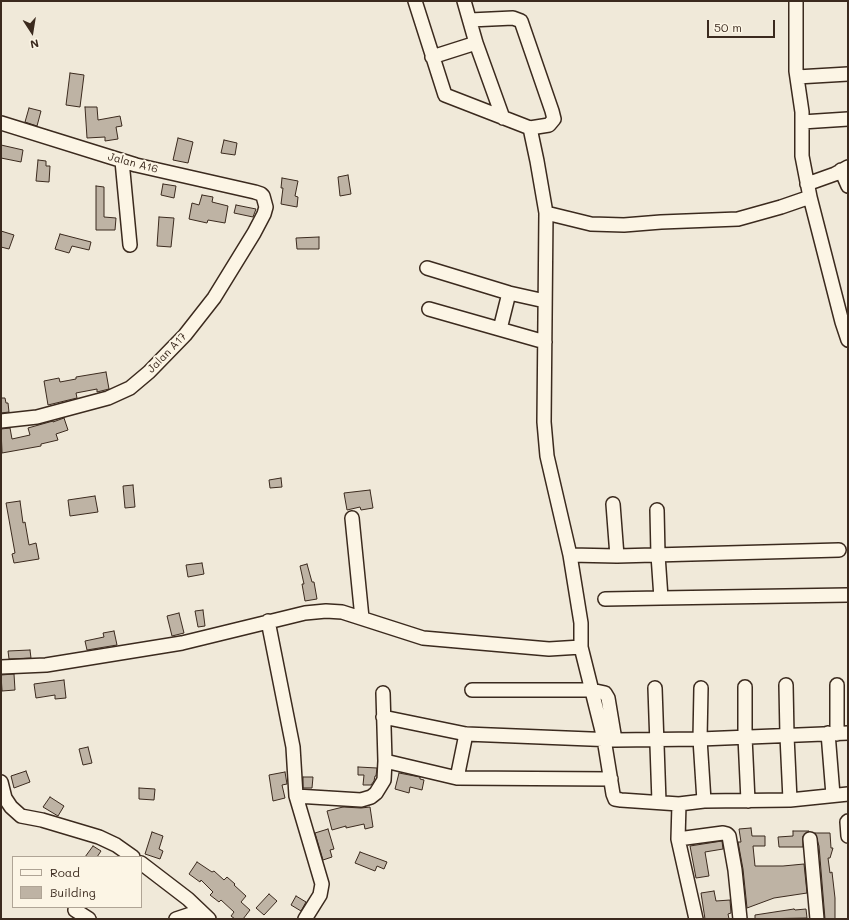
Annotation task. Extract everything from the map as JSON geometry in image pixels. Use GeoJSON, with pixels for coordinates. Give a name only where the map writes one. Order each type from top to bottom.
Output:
{"type":"FeatureCollection","features":[{"type":"Feature","properties":{"kind":"street"},"geometry":{"type":"LineString","coordinates":[[415,1],[445,95],[530,128],[549,125],[554,118],[521,21],[513,18],[470,20]]}},
{"type":"Feature","properties":{"kind":"street"},"geometry":{"type":"LineString","coordinates":[[464,1],[476,43],[503,118]]}},
{"type":"Feature","properties":{"kind":"street"},"geometry":{"type":"LineString","coordinates":[[793,1],[797,77],[802,112],[802,156],[810,197],[848,340]]}},
{"type":"Feature","properties":{"kind":"street"},"geometry":{"type":"LineString","coordinates":[[432,56],[476,43]]}},
{"type":"Feature","properties":{"kind":"street"},"geometry":{"type":"LineString","coordinates":[[797,77],[848,74]]}},
{"type":"Feature","properties":{"kind":"street"},"geometry":{"type":"LineString","coordinates":[[802,122],[848,119]]}},
{"type":"Feature","properties":{"kind":"street","name":"Jalan A16"},"geometry":{"type":"LineString","coordinates":[[1,123],[122,161],[255,192],[261,194],[265,199]]}},
{"type":"Feature","properties":{"kind":"street"},"geometry":{"type":"LineString","coordinates":[[530,128],[546,213],[544,422],[547,456],[570,555],[582,623],[581,647],[591,690]]}},
{"type":"Feature","properties":{"kind":"street"},"geometry":{"type":"LineString","coordinates":[[122,161],[130,245]]}},
{"type":"Feature","properties":{"kind":"street"},"geometry":{"type":"LineString","coordinates":[[807,184],[845,168],[848,186]]}},
{"type":"Feature","properties":{"kind":"street"},"geometry":{"type":"LineString","coordinates":[[546,213],[592,224],[617,225],[738,219],[810,197]]}},
{"type":"Feature","properties":{"kind":"street","name":"Jalan A17"},"geometry":{"type":"LineString","coordinates":[[1,421],[37,417],[108,398],[130,388],[149,372],[185,335],[214,298],[264,214],[266,207],[265,199]]}},
{"type":"Feature","properties":{"kind":"street"},"geometry":{"type":"LineString","coordinates":[[427,268],[509,293],[545,301]]}},
{"type":"Feature","properties":{"kind":"street"},"geometry":{"type":"LineString","coordinates":[[500,329],[509,293]]}},
{"type":"Feature","properties":{"kind":"street"},"geometry":{"type":"LineString","coordinates":[[429,309],[545,342]]}},
{"type":"Feature","properties":{"kind":"street"},"geometry":{"type":"LineString","coordinates":[[613,504],[617,556]]}},
{"type":"Feature","properties":{"kind":"street"},"geometry":{"type":"LineString","coordinates":[[657,510],[661,598]]}},
{"type":"Feature","properties":{"kind":"street"},"geometry":{"type":"LineString","coordinates":[[352,518],[362,618]]}},
{"type":"Feature","properties":{"kind":"street"},"geometry":{"type":"LineString","coordinates":[[570,555],[617,556],[839,550]]}},
{"type":"Feature","properties":{"kind":"street"},"geometry":{"type":"LineString","coordinates":[[605,599],[848,595]]}},
{"type":"Feature","properties":{"kind":"street"},"geometry":{"type":"LineString","coordinates":[[1,667],[46,665],[174,644],[268,621],[326,610],[342,612],[423,638],[549,649],[581,647]]}},
{"type":"Feature","properties":{"kind":"street"},"geometry":{"type":"LineString","coordinates":[[268,621],[293,747],[296,796],[322,884],[320,894],[305,919]]}},
{"type":"Feature","properties":{"kind":"street"},"geometry":{"type":"LineString","coordinates":[[786,685],[790,800]]}},
{"type":"Feature","properties":{"kind":"street"},"geometry":{"type":"LineString","coordinates":[[833,795],[838,733],[837,685]]}},
{"type":"Feature","properties":{"kind":"street"},"geometry":{"type":"LineString","coordinates":[[744,687],[748,801]]}},
{"type":"Feature","properties":{"kind":"street"},"geometry":{"type":"LineString","coordinates":[[655,688],[659,802]]}},
{"type":"Feature","properties":{"kind":"street"},"geometry":{"type":"LineString","coordinates":[[701,688],[700,739],[704,801]]}},
{"type":"Feature","properties":{"kind":"street"},"geometry":{"type":"LineString","coordinates":[[472,690],[591,690],[605,692],[607,695],[613,794],[615,798],[621,800],[679,804],[704,801],[790,800],[848,794]]}},
{"type":"Feature","properties":{"kind":"street"},"geometry":{"type":"LineString","coordinates":[[296,796],[361,800],[371,797],[376,793],[384,780],[385,761],[383,693]]}},
{"type":"Feature","properties":{"kind":"street"},"geometry":{"type":"LineString","coordinates":[[383,716],[466,734],[609,740],[700,739],[838,733]]}},
{"type":"Feature","properties":{"kind":"street"},"geometry":{"type":"LineString","coordinates":[[458,778],[466,734]]}},
{"type":"Feature","properties":{"kind":"street"},"geometry":{"type":"LineString","coordinates":[[385,761],[458,778],[611,779]]}},
{"type":"Feature","properties":{"kind":"street"},"geometry":{"type":"LineString","coordinates":[[1,782],[5,798],[11,807],[21,816],[42,820],[99,837],[116,845],[132,856]]}},
{"type":"Feature","properties":{"kind":"street"},"geometry":{"type":"LineString","coordinates":[[679,804],[678,839],[696,919]]}},
{"type":"Feature","properties":{"kind":"street"},"geometry":{"type":"LineString","coordinates":[[848,821],[848,836]]}},
{"type":"Feature","properties":{"kind":"street"},"geometry":{"type":"LineString","coordinates":[[678,839],[723,833],[729,836],[735,870],[740,919]]}},
{"type":"Feature","properties":{"kind":"street"},"geometry":{"type":"LineString","coordinates":[[810,839],[817,919]]}},
{"type":"Feature","properties":{"kind":"street"},"geometry":{"type":"LineString","coordinates":[[142,864],[188,899],[204,915]]}},
{"type":"Feature","properties":{"kind":"street"},"geometry":{"type":"LineString","coordinates":[[74,910],[89,919]]}},
{"type":"Feature","properties":{"kind":"street"},"geometry":{"type":"LineString","coordinates":[[176,919],[204,915]]}},
{"type":"Feature","properties":{"kind":"building"},"geometry":{"type":"Polygon","coordinates":[[[70,73],[84,75],[80,107],[66,105],[70,73]]]}},
{"type":"Feature","properties":{"kind":"building"},"geometry":{"type":"Polygon","coordinates":[[[85,107],[97,107],[98,120],[120,116],[122,126],[116,127],[118,139],[105,141],[105,137],[87,138],[85,107]]]}},
{"type":"Feature","properties":{"kind":"building"},"geometry":{"type":"Polygon","coordinates":[[[29,108],[41,111],[37,126],[25,122],[29,108]]]}},
{"type":"Feature","properties":{"kind":"building"},"geometry":{"type":"Polygon","coordinates":[[[178,138],[193,142],[188,163],[173,160],[178,138]]]}},
{"type":"Feature","properties":{"kind":"building"},"geometry":{"type":"Polygon","coordinates":[[[224,140],[237,143],[235,155],[221,153],[224,140]]]}},
{"type":"Feature","properties":{"kind":"building"},"geometry":{"type":"Polygon","coordinates":[[[1,145],[23,150],[21,162],[1,158],[1,145]]]}},
{"type":"Feature","properties":{"kind":"building"},"geometry":{"type":"Polygon","coordinates":[[[38,160],[46,161],[46,166],[50,166],[49,182],[36,181],[38,160]]]}},
{"type":"Feature","properties":{"kind":"building"},"geometry":{"type":"Polygon","coordinates":[[[348,175],[351,194],[340,196],[338,177],[348,175]]]}},
{"type":"Feature","properties":{"kind":"building"},"geometry":{"type":"Polygon","coordinates":[[[282,178],[298,181],[295,196],[298,197],[297,207],[281,204],[283,188],[281,188],[282,178]]]}},
{"type":"Feature","properties":{"kind":"building"},"geometry":{"type":"Polygon","coordinates":[[[163,184],[176,186],[174,198],[161,195],[163,184]]]}},
{"type":"Feature","properties":{"kind":"building"},"geometry":{"type":"Polygon","coordinates":[[[96,186],[104,187],[104,217],[116,218],[115,230],[96,230],[96,186]]]}},
{"type":"Feature","properties":{"kind":"building"},"geometry":{"type":"Polygon","coordinates":[[[202,195],[213,197],[212,202],[228,206],[225,223],[208,220],[207,223],[189,219],[192,203],[199,205],[202,195]]]}},
{"type":"Feature","properties":{"kind":"building"},"geometry":{"type":"Polygon","coordinates":[[[236,205],[256,209],[253,217],[234,213],[236,205]]]}},
{"type":"Feature","properties":{"kind":"building"},"geometry":{"type":"Polygon","coordinates":[[[159,217],[174,218],[171,247],[157,246],[159,217]]]}},
{"type":"Feature","properties":{"kind":"building"},"geometry":{"type":"Polygon","coordinates":[[[1,231],[14,235],[9,249],[1,247],[1,231]]]}},
{"type":"Feature","properties":{"kind":"building"},"geometry":{"type":"Polygon","coordinates":[[[60,234],[91,242],[89,250],[72,246],[69,253],[55,249],[60,234]]]}},
{"type":"Feature","properties":{"kind":"building"},"geometry":{"type":"Polygon","coordinates":[[[319,237],[319,249],[297,249],[296,238],[319,237]]]}},
{"type":"Feature","properties":{"kind":"building"},"geometry":{"type":"Polygon","coordinates":[[[106,372],[109,389],[97,392],[97,389],[76,393],[77,398],[48,405],[44,381],[59,378],[60,382],[76,379],[76,377],[106,372]]]}},
{"type":"Feature","properties":{"kind":"building"},"geometry":{"type":"Polygon","coordinates":[[[1,398],[5,398],[6,403],[8,403],[9,412],[1,413],[1,398]]]}},
{"type":"Feature","properties":{"kind":"building"},"geometry":{"type":"Polygon","coordinates":[[[64,418],[68,430],[56,434],[58,440],[41,444],[41,446],[2,453],[1,429],[10,428],[12,439],[30,435],[28,428],[64,418]]]}},
{"type":"Feature","properties":{"kind":"building"},"geometry":{"type":"Polygon","coordinates":[[[281,478],[282,487],[270,488],[269,480],[281,478]]]}},
{"type":"Feature","properties":{"kind":"building"},"geometry":{"type":"Polygon","coordinates":[[[133,485],[135,507],[125,508],[123,486],[133,485]]]}},
{"type":"Feature","properties":{"kind":"building"},"geometry":{"type":"Polygon","coordinates":[[[370,490],[373,508],[361,510],[360,507],[347,510],[344,493],[370,490]]]}},
{"type":"Feature","properties":{"kind":"building"},"geometry":{"type":"Polygon","coordinates":[[[95,496],[98,512],[70,516],[68,500],[95,496]]]}},
{"type":"Feature","properties":{"kind":"building"},"geometry":{"type":"Polygon","coordinates":[[[20,501],[23,523],[25,522],[29,545],[36,543],[39,559],[14,563],[12,554],[15,553],[6,503],[20,501]]]}},
{"type":"Feature","properties":{"kind":"building"},"geometry":{"type":"Polygon","coordinates":[[[202,563],[204,574],[188,577],[186,565],[202,563]]]}},
{"type":"Feature","properties":{"kind":"building"},"geometry":{"type":"Polygon","coordinates":[[[307,564],[312,582],[314,582],[317,599],[305,601],[302,584],[304,584],[300,566],[307,564]]]}},
{"type":"Feature","properties":{"kind":"building"},"geometry":{"type":"Polygon","coordinates":[[[203,610],[205,626],[198,627],[195,611],[203,610]]]}},
{"type":"Feature","properties":{"kind":"building"},"geometry":{"type":"Polygon","coordinates":[[[179,613],[184,633],[172,636],[167,616],[179,613]]]}},
{"type":"Feature","properties":{"kind":"building"},"geometry":{"type":"Polygon","coordinates":[[[114,631],[117,645],[87,650],[85,641],[104,637],[103,633],[114,631]]]}},
{"type":"Feature","properties":{"kind":"building"},"geometry":{"type":"Polygon","coordinates":[[[30,650],[31,658],[9,659],[8,651],[30,650]]]}},
{"type":"Feature","properties":{"kind":"building"},"geometry":{"type":"Polygon","coordinates":[[[14,674],[15,690],[2,691],[1,675],[14,674]]]}},
{"type":"Feature","properties":{"kind":"building"},"geometry":{"type":"Polygon","coordinates":[[[64,680],[66,698],[55,699],[55,695],[36,698],[34,684],[64,680]]]}},
{"type":"Feature","properties":{"kind":"building"},"geometry":{"type":"Polygon","coordinates":[[[88,747],[92,763],[83,765],[79,749],[88,747]]]}},
{"type":"Feature","properties":{"kind":"building"},"geometry":{"type":"Polygon","coordinates":[[[358,767],[377,768],[376,776],[371,785],[363,785],[364,775],[358,775],[358,767]]]}},
{"type":"Feature","properties":{"kind":"building"},"geometry":{"type":"Polygon","coordinates":[[[26,771],[30,782],[14,788],[11,776],[26,771]]]}},
{"type":"Feature","properties":{"kind":"building"},"geometry":{"type":"Polygon","coordinates":[[[285,772],[287,784],[282,785],[285,798],[273,801],[269,775],[285,772]]]}},
{"type":"Feature","properties":{"kind":"building"},"geometry":{"type":"Polygon","coordinates":[[[399,773],[420,777],[420,779],[424,780],[422,790],[410,787],[409,793],[395,789],[399,773]]]}},
{"type":"Feature","properties":{"kind":"building"},"geometry":{"type":"Polygon","coordinates":[[[303,777],[313,777],[312,788],[303,788],[303,777]]]}},
{"type":"Feature","properties":{"kind":"building"},"geometry":{"type":"Polygon","coordinates":[[[139,788],[155,789],[154,800],[139,799],[139,788]]]}},
{"type":"Feature","properties":{"kind":"building"},"geometry":{"type":"Polygon","coordinates":[[[50,797],[64,806],[58,816],[43,807],[50,797]]]}},
{"type":"Feature","properties":{"kind":"building"},"geometry":{"type":"Polygon","coordinates":[[[343,807],[370,807],[373,827],[365,829],[364,824],[346,828],[346,826],[332,830],[327,811],[343,807]]]}},
{"type":"Feature","properties":{"kind":"building"},"geometry":{"type":"Polygon","coordinates":[[[751,828],[752,836],[765,836],[765,846],[753,846],[755,866],[804,864],[807,893],[774,898],[747,908],[743,869],[738,842],[741,842],[739,829],[751,828]]]}},
{"type":"Feature","properties":{"kind":"building"},"geometry":{"type":"Polygon","coordinates":[[[328,829],[334,849],[330,850],[332,857],[323,860],[315,833],[328,829]]]}},
{"type":"Feature","properties":{"kind":"building"},"geometry":{"type":"Polygon","coordinates":[[[793,831],[809,831],[803,836],[803,847],[779,847],[778,837],[793,836],[793,831]]]}},
{"type":"Feature","properties":{"kind":"building"},"geometry":{"type":"Polygon","coordinates":[[[152,832],[163,836],[159,849],[163,851],[160,859],[145,854],[152,832]]]}},
{"type":"Feature","properties":{"kind":"building"},"geometry":{"type":"Polygon","coordinates":[[[815,833],[830,833],[831,848],[833,848],[830,858],[828,858],[830,873],[832,872],[835,898],[835,919],[825,919],[819,846],[815,833]]]}},
{"type":"Feature","properties":{"kind":"building"},"geometry":{"type":"Polygon","coordinates":[[[722,841],[723,849],[705,852],[709,876],[696,878],[690,846],[722,841]]]}},
{"type":"Feature","properties":{"kind":"building"},"geometry":{"type":"Polygon","coordinates":[[[93,846],[101,851],[98,856],[86,856],[93,846]]]}},
{"type":"Feature","properties":{"kind":"building"},"geometry":{"type":"Polygon","coordinates":[[[360,852],[387,862],[384,869],[377,866],[375,871],[355,863],[360,852]]]}},
{"type":"Feature","properties":{"kind":"building"},"geometry":{"type":"Polygon","coordinates":[[[197,862],[212,872],[214,871],[224,880],[227,877],[246,896],[241,902],[250,910],[243,919],[235,919],[231,916],[234,912],[221,900],[219,902],[210,895],[213,892],[201,880],[200,882],[189,874],[197,862]]]}},
{"type":"Feature","properties":{"kind":"building"},"geometry":{"type":"Polygon","coordinates":[[[714,891],[716,901],[730,900],[731,913],[728,914],[729,919],[705,919],[701,893],[714,891]]]}},
{"type":"Feature","properties":{"kind":"building"},"geometry":{"type":"Polygon","coordinates":[[[269,894],[277,901],[264,915],[256,908],[269,894]]]}},
{"type":"Feature","properties":{"kind":"building"},"geometry":{"type":"Polygon","coordinates":[[[296,896],[306,902],[301,911],[291,905],[296,896]]]}},
{"type":"Feature","properties":{"kind":"building"},"geometry":{"type":"Polygon","coordinates":[[[794,909],[806,909],[807,918],[755,919],[755,915],[794,909]]]}}]}
